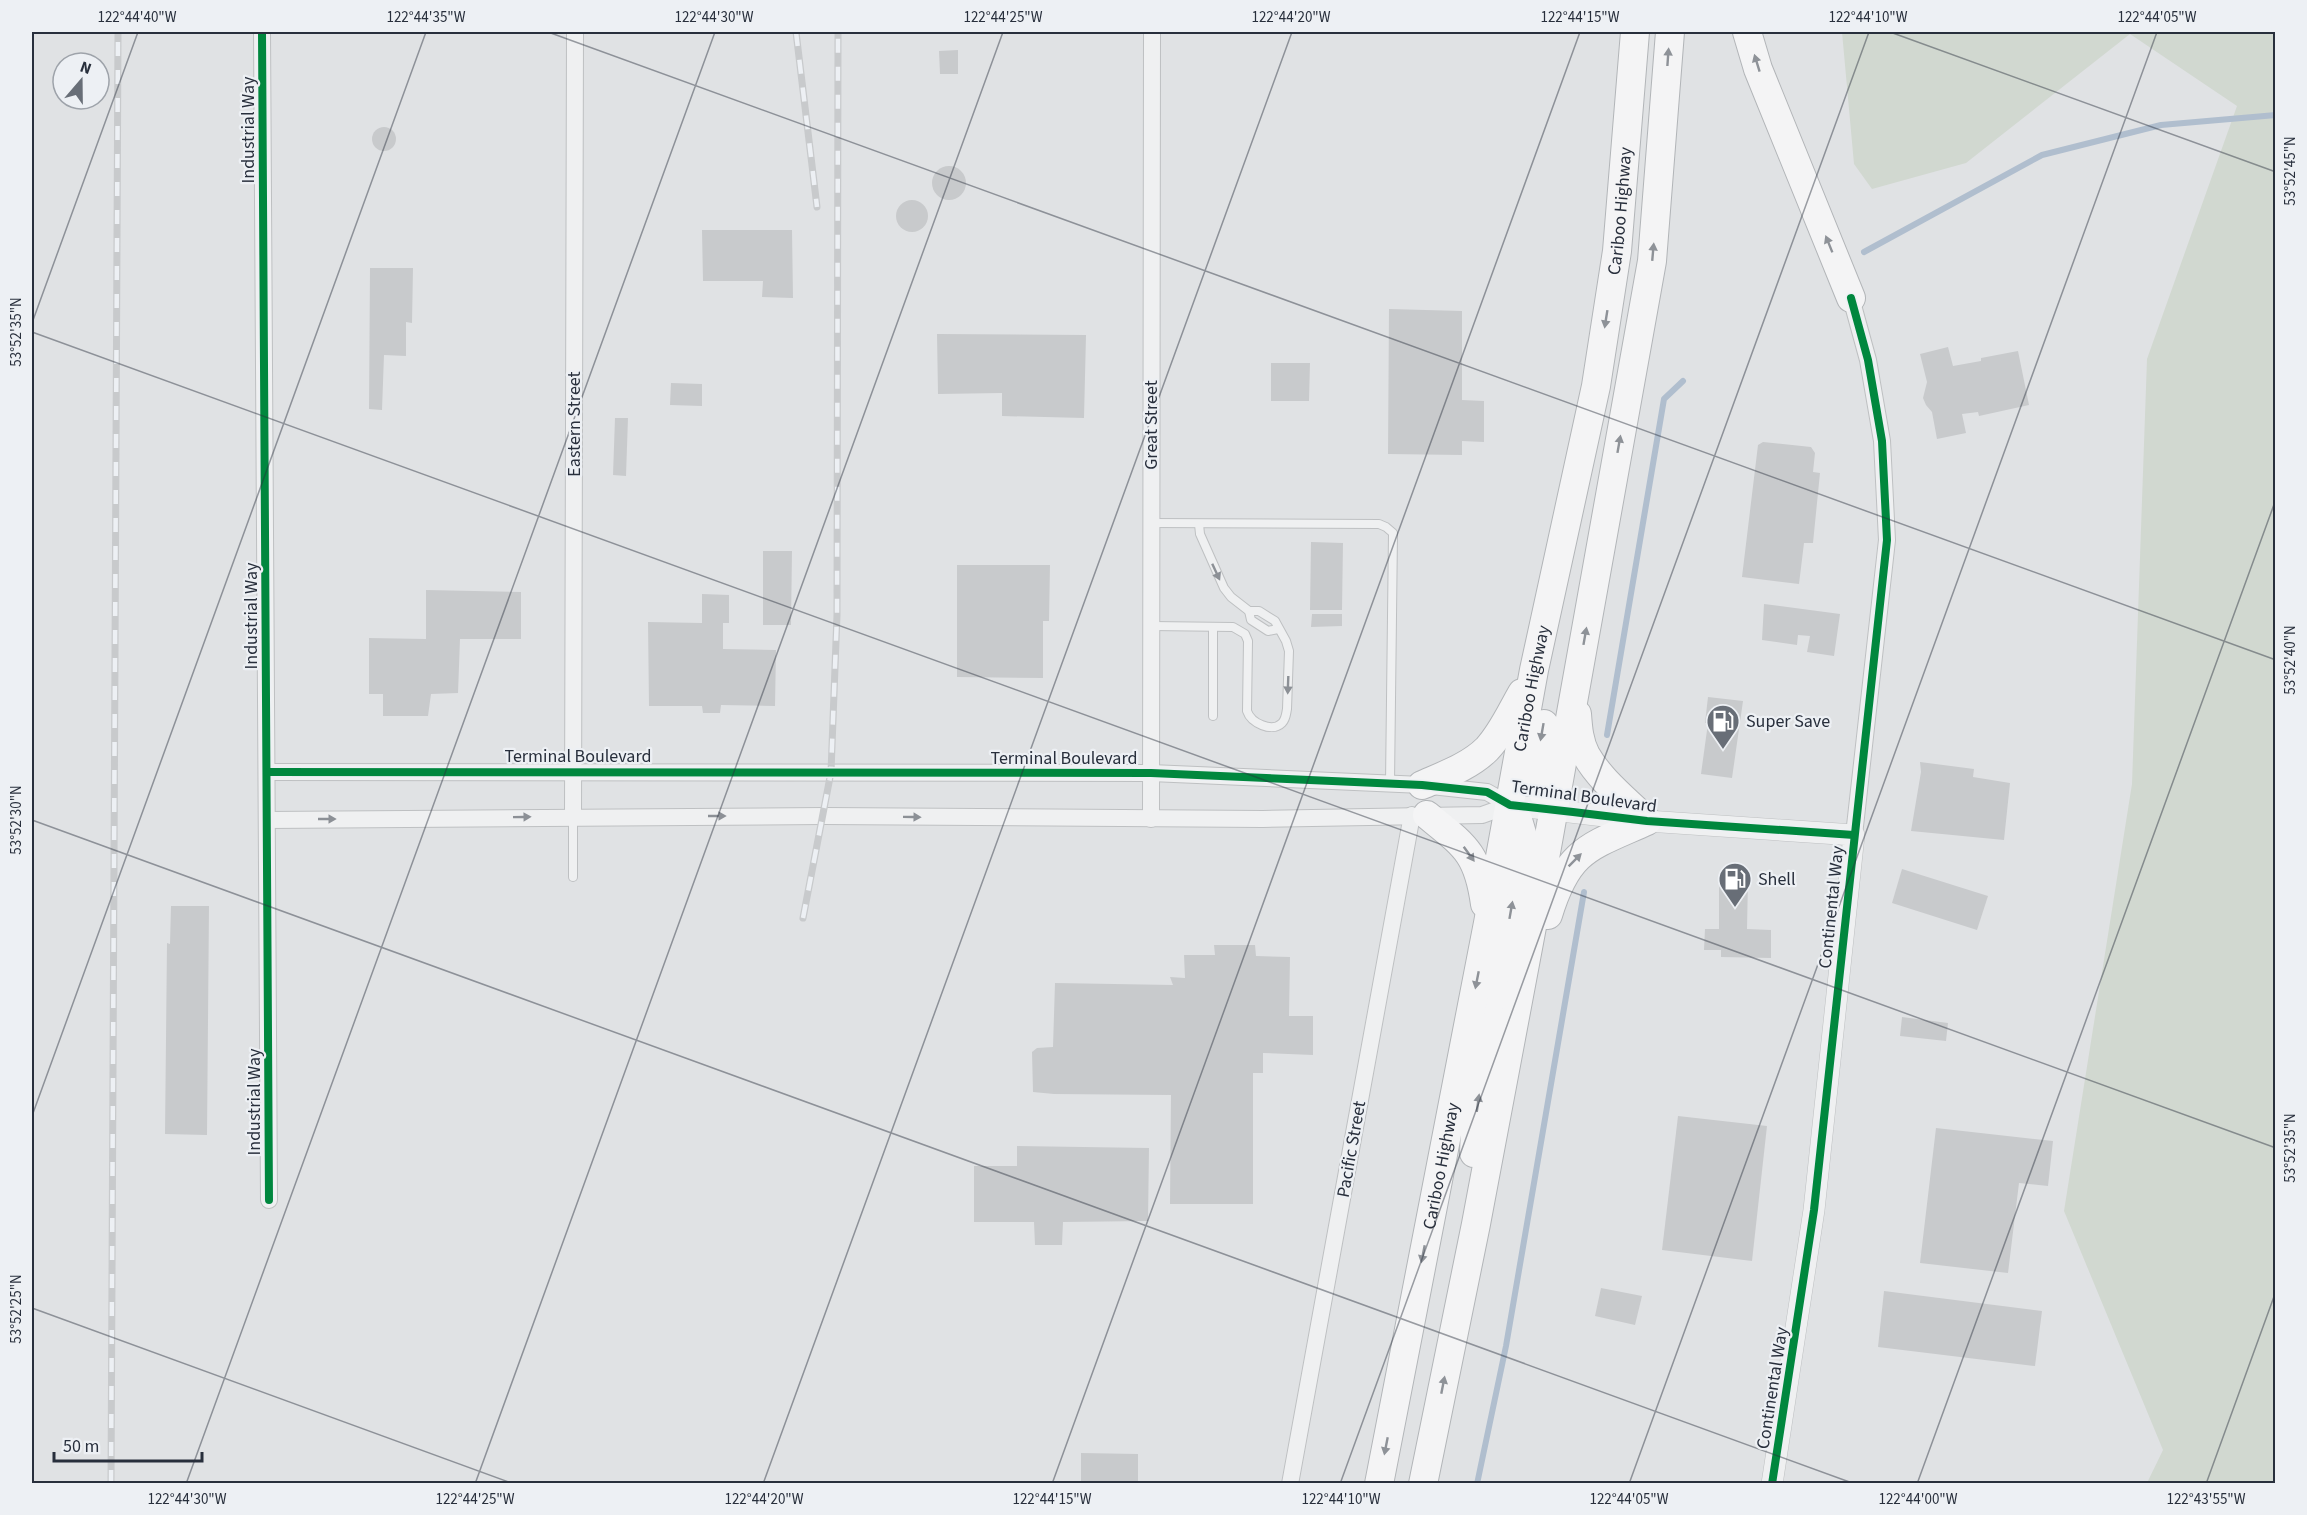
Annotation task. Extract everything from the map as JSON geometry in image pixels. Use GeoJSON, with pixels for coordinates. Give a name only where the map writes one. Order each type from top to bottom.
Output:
{"type":"FeatureCollection","features":[{"type":"Feature","properties":{"kind":"highway","name":"Cariboo Highway"},"geometry":{"type":"LineString","coordinates":[[1379,1484],[1488,923],[1534,670],[1596,386],[1617,250],[1635,32]]}},
{"type":"Feature","properties":{"kind":"highway","name":"Cariboo Highway"},"geometry":{"type":"LineString","coordinates":[[1423,1484],[1476,1224],[1554,810],[1652,261],[1670,32]]}},
{"type":"Feature","properties":{"kind":"highway"},"geometry":{"type":"LineString","coordinates":[[1747,32],[1758,69],[1851,298]]}},
{"type":"Feature","properties":{"kind":"highway"},"geometry":{"type":"LineString","coordinates":[[1554,810],[1541,793],[1537,777],[1538,754],[1602,407],[1596,386]]}},
{"type":"Feature","properties":{"kind":"highway"},"geometry":{"type":"LineString","coordinates":[[1422,785],[1463,766],[1488,748],[1503,727],[1534,670]]}},
{"type":"Feature","properties":{"kind":"highway"},"geometry":{"type":"LineString","coordinates":[[1508,1053],[1555,892],[1562,877],[1579,855],[1593,845],[1647,821],[1599,772],[1586,755],[1579,736],[1575,693]]}},
{"type":"Feature","properties":{"kind":"highway"},"geometry":{"type":"LineString","coordinates":[[1476,1224],[1473,1160],[1476,1108],[1523,837],[1519,821],[1510,805]]}},
{"type":"Feature","properties":{"kind":"highway"},"geometry":{"type":"LineString","coordinates":[[1419,815],[1464,847],[1476,863],[1482,878],[1488,923]]}},
{"type":"Feature","properties":{"kind":"street","name":"Industrial Way"},"geometry":{"type":"LineString","coordinates":[[262,32],[269,1200]]}},
{"type":"Feature","properties":{"kind":"street","name":"Eastern Street"},"geometry":{"type":"LineString","coordinates":[[573,817],[575,32]]}},
{"type":"Feature","properties":{"kind":"street","name":"Great Street"},"geometry":{"type":"LineString","coordinates":[[1151,819],[1152,32]]}},
{"type":"Feature","properties":{"kind":"street","name":"Continental Way"},"geometry":{"type":"LineString","coordinates":[[1772,1484],[1814,1210],[1887,540],[1882,441],[1868,360],[1851,298]]}},
{"type":"Feature","properties":{"kind":"street","name":"Terminal Boulevard"},"geometry":{"type":"LineString","coordinates":[[267,772],[1151,773],[1422,785],[1487,792],[1510,805],[1647,821],[1854,835]]}},
{"type":"Feature","properties":{"kind":"street","name":"Terminal Boulevard"},"geometry":{"type":"LineString","coordinates":[[268,820],[824,816],[1263,819],[1482,815],[1510,805]]}},
{"type":"Feature","properties":{"kind":"street","name":"Pacific Street"},"geometry":{"type":"LineString","coordinates":[[1290,1484],[1419,815]]}},
{"type":"Feature","properties":{"kind":"lane"},"geometry":{"type":"LineString","coordinates":[[1150,523],[1379,524],[1393,533],[1390,783]]}},
{"type":"Feature","properties":{"kind":"lane"},"geometry":{"type":"LineString","coordinates":[[1151,626],[1233,627],[1245,634],[1248,641],[1247,711],[1254,722],[1259,725],[1282,724],[1287,709],[1289,651],[1286,641],[1275,621],[1259,611],[1249,611],[1231,597],[1224,588],[1200,534],[1199,524]]}},
{"type":"Feature","properties":{"kind":"lane"},"geometry":{"type":"LineString","coordinates":[[1213,627],[1213,716]]}},
{"type":"Feature","properties":{"kind":"lane"},"geometry":{"type":"LineString","coordinates":[[573,817],[573,877]]}},
{"type":"Feature","properties":{"kind":"shaded area"},"geometry":{"type":"Polygon","coordinates":[[[1842,32],[2275,32],[2275,1483],[2147,1483],[2163,1450],[2064,1211],[2132,784],[2147,359],[2237,106],[2130,34],[1966,163],[1872,189],[1854,164],[1842,32]]]}},
{"type":"Feature","properties":{"kind":"building"},"geometry":{"type":"Polygon","coordinates":[[[1055,32],[1109,32],[1109,34],[1055,34],[1055,32]]]}},
{"type":"Feature","properties":{"kind":"building"},"geometry":{"type":"Polygon","coordinates":[[[958,50],[958,74],[940,74],[939,51],[958,50]]]}},
{"type":"Feature","properties":{"kind":"building"},"geometry":{"type":"Polygon","coordinates":[[[384,127],[389,128],[395,134],[395,144],[389,150],[384,151],[379,150],[373,144],[372,139],[373,134],[379,128],[384,127]]]}},
{"type":"Feature","properties":{"kind":"building"},"geometry":{"type":"Polygon","coordinates":[[[949,166],[961,171],[966,183],[961,195],[949,200],[937,195],[932,183],[937,171],[949,166]]]}},
{"type":"Feature","properties":{"kind":"building"},"geometry":{"type":"Polygon","coordinates":[[[912,200],[923,205],[928,216],[923,227],[912,232],[901,227],[896,216],[901,205],[912,200]]]}},
{"type":"Feature","properties":{"kind":"building"},"geometry":{"type":"Polygon","coordinates":[[[702,230],[792,230],[793,298],[762,297],[763,281],[703,281],[702,230]]]}},
{"type":"Feature","properties":{"kind":"building"},"geometry":{"type":"Polygon","coordinates":[[[370,268],[413,268],[412,323],[406,322],[406,356],[384,355],[382,410],[369,409],[370,268]]]}},
{"type":"Feature","properties":{"kind":"building"},"geometry":{"type":"Polygon","coordinates":[[[1389,309],[1462,311],[1462,400],[1484,401],[1484,442],[1462,441],[1462,455],[1388,454],[1389,309]]]}},
{"type":"Feature","properties":{"kind":"building"},"geometry":{"type":"Polygon","coordinates":[[[937,334],[1086,335],[1084,418],[1002,416],[1002,393],[938,394],[937,334]]]}},
{"type":"Feature","properties":{"kind":"building"},"geometry":{"type":"Polygon","coordinates":[[[1948,347],[1953,366],[2018,351],[2029,405],[1979,416],[1978,412],[1962,414],[1966,433],[1937,439],[1932,412],[1923,398],[1927,382],[1920,354],[1948,347]]]}},
{"type":"Feature","properties":{"kind":"building"},"geometry":{"type":"Polygon","coordinates":[[[1271,363],[1310,363],[1309,401],[1271,401],[1271,363]]]}},
{"type":"Feature","properties":{"kind":"building"},"geometry":{"type":"Polygon","coordinates":[[[671,383],[702,384],[702,406],[670,405],[671,383]]]}},
{"type":"Feature","properties":{"kind":"building"},"geometry":{"type":"Polygon","coordinates":[[[615,418],[628,418],[626,476],[613,475],[615,418]]]}},
{"type":"Feature","properties":{"kind":"building"},"geometry":{"type":"Polygon","coordinates":[[[1763,442],[1811,447],[1815,453],[1813,472],[1820,473],[1813,543],[1804,543],[1799,584],[1742,577],[1758,445],[1763,442]]]}},
{"type":"Feature","properties":{"kind":"building"},"geometry":{"type":"Polygon","coordinates":[[[1311,542],[1343,543],[1342,610],[1310,610],[1311,542]]]}},
{"type":"Feature","properties":{"kind":"building"},"geometry":{"type":"Polygon","coordinates":[[[763,551],[792,551],[791,625],[763,625],[763,551]]]}},
{"type":"Feature","properties":{"kind":"building"},"geometry":{"type":"Polygon","coordinates":[[[957,565],[1050,565],[1049,621],[1043,621],[1043,678],[957,677],[957,565]]]}},
{"type":"Feature","properties":{"kind":"building"},"geometry":{"type":"Polygon","coordinates":[[[426,590],[521,592],[521,639],[460,639],[458,693],[431,694],[428,716],[383,716],[383,694],[369,694],[369,638],[426,639],[426,590]]]}},
{"type":"Feature","properties":{"kind":"building"},"geometry":{"type":"Polygon","coordinates":[[[702,594],[729,595],[729,623],[723,623],[723,649],[776,650],[775,706],[721,705],[720,713],[703,713],[702,706],[649,706],[648,622],[702,623],[702,594]]]}},
{"type":"Feature","properties":{"kind":"building"},"geometry":{"type":"Polygon","coordinates":[[[1764,604],[1840,614],[1834,656],[1807,652],[1810,636],[1798,635],[1797,645],[1762,640],[1764,604]]]}},
{"type":"Feature","properties":{"kind":"building"},"geometry":{"type":"Polygon","coordinates":[[[1312,614],[1342,614],[1342,626],[1311,627],[1312,614]]]}},
{"type":"Feature","properties":{"kind":"building"},"geometry":{"type":"Polygon","coordinates":[[[1708,697],[1743,701],[1732,778],[1701,774],[1708,723],[1705,723],[1708,697]]]}},
{"type":"Feature","properties":{"kind":"building"},"geometry":{"type":"Polygon","coordinates":[[[1920,762],[1974,769],[1973,777],[2010,783],[2004,840],[1911,831],[1921,772],[1920,762]]]}},
{"type":"Feature","properties":{"kind":"building"},"geometry":{"type":"Polygon","coordinates":[[[1902,869],[1988,896],[1977,930],[1892,903],[1902,869]]]}},
{"type":"Feature","properties":{"kind":"building"},"geometry":{"type":"Polygon","coordinates":[[[1719,878],[1748,879],[1747,929],[1771,930],[1771,958],[1721,957],[1721,950],[1704,950],[1705,929],[1719,929],[1719,878]]]}},
{"type":"Feature","properties":{"kind":"building"},"geometry":{"type":"Polygon","coordinates":[[[171,906],[209,906],[207,1135],[165,1134],[167,943],[170,944],[171,906]]]}},
{"type":"Feature","properties":{"kind":"building"},"geometry":{"type":"Polygon","coordinates":[[[1214,945],[1255,945],[1256,956],[1290,957],[1289,1016],[1313,1016],[1313,1055],[1263,1053],[1263,1073],[1253,1073],[1253,1204],[1170,1204],[1171,1095],[1033,1092],[1032,1052],[1037,1048],[1053,1047],[1055,983],[1173,985],[1170,977],[1185,978],[1184,955],[1215,955],[1214,945]]]}},
{"type":"Feature","properties":{"kind":"building"},"geometry":{"type":"Polygon","coordinates":[[[1902,1017],[1948,1023],[1946,1041],[1900,1036],[1902,1017]]]}},
{"type":"Feature","properties":{"kind":"building"},"geometry":{"type":"Polygon","coordinates":[[[1678,1116],[1767,1126],[1752,1261],[1662,1250],[1678,1116]]]}},
{"type":"Feature","properties":{"kind":"building"},"geometry":{"type":"Polygon","coordinates":[[[1936,1128],[2053,1141],[2048,1186],[2019,1183],[2008,1273],[1920,1263],[1936,1128]]]}},
{"type":"Feature","properties":{"kind":"building"},"geometry":{"type":"Polygon","coordinates":[[[1017,1146],[1149,1148],[1148,1221],[1063,1222],[1062,1245],[1035,1245],[1034,1222],[974,1222],[974,1166],[1017,1166],[1017,1146]]]}},
{"type":"Feature","properties":{"kind":"building"},"geometry":{"type":"Polygon","coordinates":[[[1601,1288],[1642,1296],[1635,1325],[1595,1316],[1601,1288]]]}},
{"type":"Feature","properties":{"kind":"building"},"geometry":{"type":"Polygon","coordinates":[[[1884,1291],[2042,1311],[2035,1366],[1878,1347],[1884,1291]]]}},
{"type":"Feature","properties":{"kind":"building"},"geometry":{"type":"Polygon","coordinates":[[[1081,1453],[1138,1454],[1138,1484],[1081,1484],[1081,1453]]]}},
{"type":"Feature","properties":{"kind":"waterway"},"geometry":{"type":"LineString","coordinates":[[1864,252],[2042,155],[2161,125],[2276,115]]}},
{"type":"Feature","properties":{"kind":"waterway"},"geometry":{"type":"LineString","coordinates":[[1607,735],[1664,399],[1683,381]]}},
{"type":"Feature","properties":{"kind":"waterway"},"geometry":{"type":"LineString","coordinates":[[1477,1484],[1506,1346],[1584,892]]}},
{"type":"Feature","properties":{"kind":"railway"},"geometry":{"type":"LineString","coordinates":[[111,1484],[118,32]]}},
{"type":"Feature","properties":{"kind":"railway"},"geometry":{"type":"LineString","coordinates":[[796,32],[817,207]]}},
{"type":"Feature","properties":{"kind":"railway"},"geometry":{"type":"LineString","coordinates":[[803,918],[831,772],[837,615],[838,32]]}},
{"type":"Feature","properties":{"kind":"cycle path"},"geometry":{"type":"LineString","coordinates":[[262,32],[269,1200]]}},
{"type":"Feature","properties":{"kind":"cycle path"},"geometry":{"type":"LineString","coordinates":[[1772,1484],[1814,1210],[1887,540],[1882,441],[1868,360],[1851,298]]}},
{"type":"Feature","properties":{"kind":"cycle path"},"geometry":{"type":"LineString","coordinates":[[267,772],[1151,773],[1422,785],[1487,792],[1510,805],[1647,821],[1854,835]]}},
{"type":"Feature","properties":{"kind":"place","name":"Super Save"},"geometry":{"type":"Point","coordinates":[1723,750]}},
{"type":"Feature","properties":{"kind":"place","name":"Shell"},"geometry":{"type":"Point","coordinates":[1735,908]}}]}
